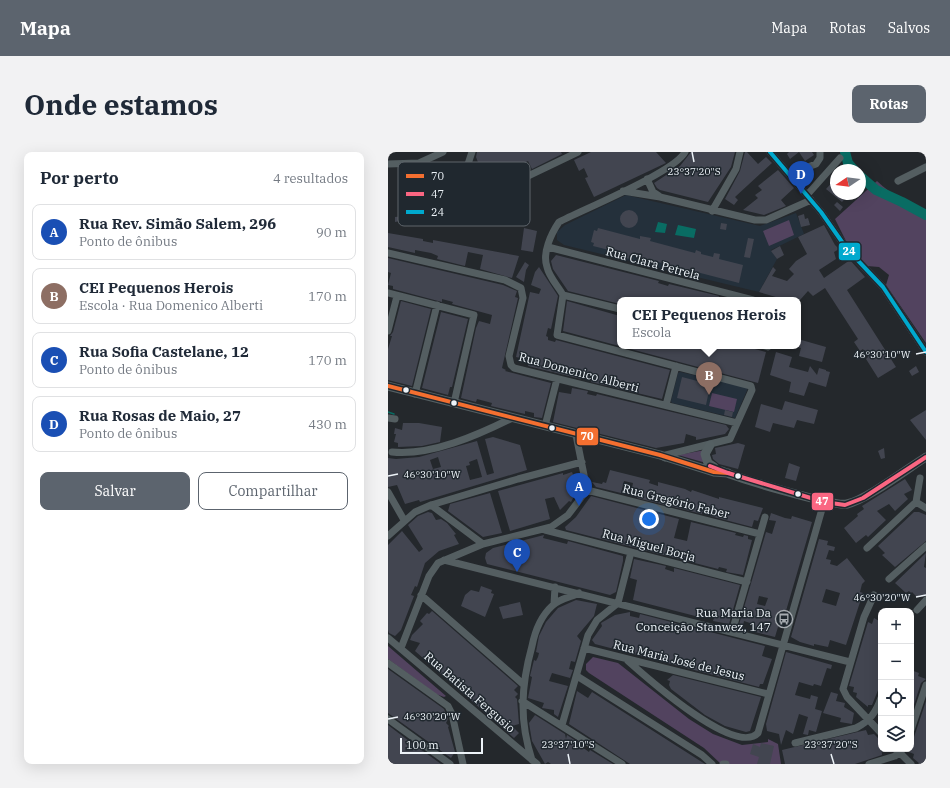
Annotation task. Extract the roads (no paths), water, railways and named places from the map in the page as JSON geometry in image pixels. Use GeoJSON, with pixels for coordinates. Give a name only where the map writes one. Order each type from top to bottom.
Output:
{"type":"FeatureCollection","features":[{"type":"Feature","properties":{"kind":"main road"},"geometry":{"type":"LineString","coordinates":[[388,386],[576,435],[714,467]]}},
{"type":"Feature","properties":{"kind":"main road"},"geometry":{"type":"LineString","coordinates":[[710,445],[705,454],[708,463],[714,467],[728,473],[824,502],[845,505],[853,502],[926,457]]}},
{"type":"Feature","properties":{"kind":"main road"},"geometry":{"type":"LineString","coordinates":[[664,456],[714,472],[728,473]]}},
{"type":"Feature","properties":{"kind":"street"},"geometry":{"type":"LineString","coordinates":[[421,162],[443,152]]}},
{"type":"Feature","properties":{"kind":"street"},"geometry":{"type":"LineString","coordinates":[[469,162],[472,152]]}},
{"type":"Feature","properties":{"kind":"street"},"geometry":{"type":"LineString","coordinates":[[530,175],[578,152]]}},
{"type":"Feature","properties":{"kind":"street"},"geometry":{"type":"LineString","coordinates":[[664,456],[710,445],[730,438],[752,390],[751,386],[557,335],[556,333],[563,295],[547,267],[548,247],[551,234],[559,222],[647,179],[677,162],[685,152]]}},
{"type":"Feature","properties":{"kind":"street"},"geometry":{"type":"LineString","coordinates":[[712,211],[736,169],[740,152]]}},
{"type":"Feature","properties":{"kind":"street"},"geometry":{"type":"LineString","coordinates":[[770,152],[829,222],[847,249],[883,287],[926,352]]}},
{"type":"Feature","properties":{"kind":"street"},"geometry":{"type":"LineString","coordinates":[[789,174],[816,164],[820,158],[820,152]]}},
{"type":"Feature","properties":{"kind":"street"},"geometry":{"type":"LineString","coordinates":[[623,191],[660,197],[712,211],[761,220],[809,198],[840,158]]}},
{"type":"Feature","properties":{"kind":"street"},"geometry":{"type":"LineString","coordinates":[[388,164],[398,164]]}},
{"type":"Feature","properties":{"kind":"street"},"geometry":{"type":"LineString","coordinates":[[898,180],[926,167]]}},
{"type":"Feature","properties":{"kind":"street"},"geometry":{"type":"LineString","coordinates":[[647,179],[653,192],[660,197]]}},
{"type":"Feature","properties":{"kind":"street","name":"Rua Clara Petrela"},"geometry":{"type":"LineString","coordinates":[[548,247],[741,297]]}},
{"type":"Feature","properties":{"kind":"street","name":"Rua Domenico Alberti"},"geometry":{"type":"LineString","coordinates":[[388,253],[505,280],[521,288],[523,298],[509,356],[510,362],[514,368],[737,424]]}},
{"type":"Feature","properties":{"kind":"street"},"geometry":{"type":"LineString","coordinates":[[388,293],[473,314],[475,317],[454,403]]}},
{"type":"Feature","properties":{"kind":"street"},"geometry":{"type":"LineString","coordinates":[[563,295],[617,308]]}},
{"type":"Feature","properties":{"kind":"street"},"geometry":{"type":"LineString","coordinates":[[388,331],[397,296]]}},
{"type":"Feature","properties":{"kind":"street"},"geometry":{"type":"LineString","coordinates":[[415,394],[437,305]]}},
{"type":"Feature","properties":{"kind":"street"},"geometry":{"type":"LineString","coordinates":[[666,405],[676,366]]}},
{"type":"Feature","properties":{"kind":"street"},"geometry":{"type":"LineString","coordinates":[[545,426],[557,379]]}},
{"type":"Feature","properties":{"kind":"street"},"geometry":{"type":"LineString","coordinates":[[392,452],[419,451],[451,443],[468,438],[512,418]]}},
{"type":"Feature","properties":{"kind":"street"},"geometry":{"type":"LineString","coordinates":[[401,648],[433,568],[444,560],[483,544],[545,530],[562,521],[568,515],[587,490],[576,435]]}},
{"type":"Feature","properties":{"kind":"street"},"geometry":{"type":"LineString","coordinates":[[388,536],[404,520],[415,512],[431,505],[518,478],[582,462]]}},
{"type":"Feature","properties":{"kind":"street"},"geometry":{"type":"LineString","coordinates":[[867,548],[916,502],[920,478]]}},
{"type":"Feature","properties":{"kind":"street","name":"Rua Gregório Faber"},"geometry":{"type":"LineString","coordinates":[[587,490],[760,534]]}},
{"type":"Feature","properties":{"kind":"street"},"geometry":{"type":"LineString","coordinates":[[388,492],[404,520]]}},
{"type":"Feature","properties":{"kind":"street"},"geometry":{"type":"LineString","coordinates":[[627,660],[707,723],[723,731],[747,738],[758,733],[782,644],[824,502]]}},
{"type":"Feature","properties":{"kind":"street"},"geometry":{"type":"LineString","coordinates":[[916,502],[926,508]]}},
{"type":"Feature","properties":{"kind":"street"},"geometry":{"type":"LineString","coordinates":[[431,505],[483,544]]}},
{"type":"Feature","properties":{"kind":"street"},"geometry":{"type":"LineString","coordinates":[[732,632],[765,518]]}},
{"type":"Feature","properties":{"kind":"street","name":"Rua Miguel Borja"},"geometry":{"type":"LineString","coordinates":[[545,530],[747,582]]}},
{"type":"Feature","properties":{"kind":"street"},"geometry":{"type":"LineString","coordinates":[[889,579],[926,546]]}},
{"type":"Feature","properties":{"kind":"street"},"geometry":{"type":"LineString","coordinates":[[562,725],[588,635],[595,623],[618,603],[631,552]]}},
{"type":"Feature","properties":{"kind":"street"},"geometry":{"type":"LineString","coordinates":[[444,560],[850,662]]}},
{"type":"Feature","properties":{"kind":"street"},"geometry":{"type":"LineString","coordinates":[[554,604],[555,587]]}},
{"type":"Feature","properties":{"kind":"street"},"geometry":{"type":"LineString","coordinates":[[535,762],[526,736],[522,701],[523,684],[537,627],[545,612],[554,604],[579,593]]}},
{"type":"Feature","properties":{"kind":"street"},"geometry":{"type":"LineString","coordinates":[[421,595],[523,684]]}},
{"type":"Feature","properties":{"kind":"street"},"geometry":{"type":"LineString","coordinates":[[874,595],[867,610],[843,684],[844,693],[878,730]]}},
{"type":"Feature","properties":{"kind":"street"},"geometry":{"type":"LineString","coordinates":[[916,610],[926,600]]}},
{"type":"Feature","properties":{"kind":"street","name":"Rua Batista Fergusio"},"geometry":{"type":"LineString","coordinates":[[388,638],[535,762]]}},
{"type":"Feature","properties":{"kind":"street","name":"Rua Maria José de Jesus"},"geometry":{"type":"LineString","coordinates":[[584,648],[627,660],[768,694]]}},
{"type":"Feature","properties":{"kind":"street"},"geometry":{"type":"LineString","coordinates":[[388,663],[448,706],[452,714],[463,764]]}},
{"type":"Feature","properties":{"kind":"street"},"geometry":{"type":"LineString","coordinates":[[577,676],[702,755],[712,764]]}},
{"type":"Feature","properties":{"kind":"street"},"geometry":{"type":"LineString","coordinates":[[914,721],[926,685]]}},
{"type":"Feature","properties":{"kind":"street"},"geometry":{"type":"LineString","coordinates":[[448,706],[456,695]]}},
{"type":"Feature","properties":{"kind":"street"},"geometry":{"type":"LineString","coordinates":[[522,701],[622,764]]}},
{"type":"Feature","properties":{"kind":"street"},"geometry":{"type":"LineString","coordinates":[[795,743],[856,728],[869,720],[878,707]]}},
{"type":"Feature","properties":{"kind":"street"},"geometry":{"type":"LineString","coordinates":[[388,719],[450,764]]}},
{"type":"Feature","properties":{"kind":"street"},"geometry":{"type":"LineString","coordinates":[[869,764],[888,759],[897,752]]}},
{"type":"Feature","properties":{"kind":"street"},"geometry":{"type":"LineString","coordinates":[[902,752],[911,764]]}},
{"type":"Feature","properties":{"kind":"waterway"},"geometry":{"type":"LineString","coordinates":[[845,152],[849,164]]}},
{"type":"Feature","properties":{"kind":"waterway"},"geometry":{"type":"LineString","coordinates":[[866,181],[876,190],[926,215]]}},
{"type":"Feature","properties":{"kind":"waterway"},"geometry":{"type":"LineString","coordinates":[[388,412],[394,414]]}},
{"type":"Feature","properties":{"kind":"place","name":"Rua Rosas de Maio, 27"},"geometry":{"type":"Point","coordinates":[801,194]}},
{"type":"Feature","properties":{"kind":"place","name":"CEI Pequenos Herois"},"geometry":{"type":"Point","coordinates":[709,395]}},
{"type":"Feature","properties":{"kind":"place","name":"Rua Rev. Simão Salem, 296"},"geometry":{"type":"Point","coordinates":[579,506]}},
{"type":"Feature","properties":{"kind":"place","name":"Rua Sofia Castelane, 12"},"geometry":{"type":"Point","coordinates":[517,572]}},
{"type":"Feature","properties":{"kind":"place","name":"Rua Maria Da Conceição Stanwez, 147"},"geometry":{"type":"Point","coordinates":[784,619]}}]}
